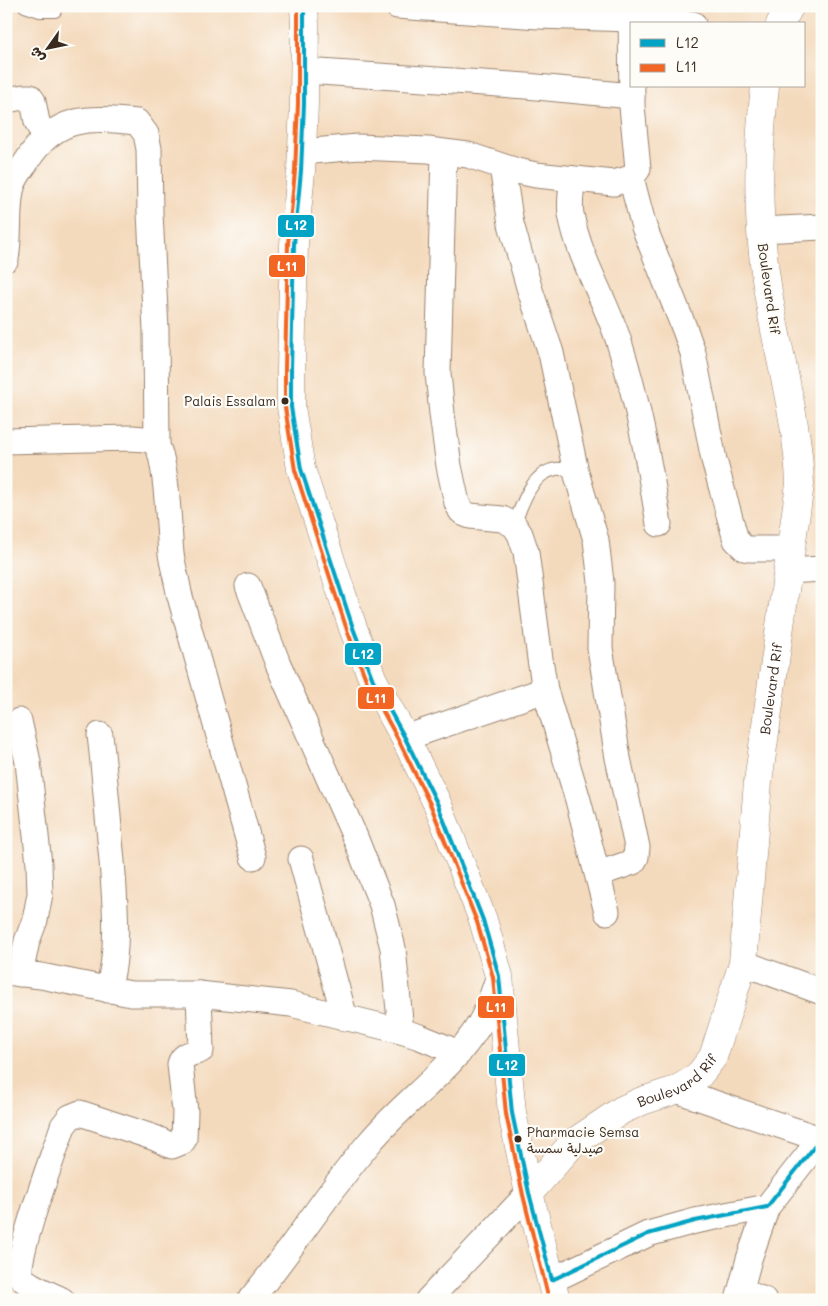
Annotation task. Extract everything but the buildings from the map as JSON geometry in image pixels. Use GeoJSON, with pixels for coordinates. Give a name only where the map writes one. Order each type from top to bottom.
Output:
{"type":"FeatureCollection","features":[{"type":"Feature","properties":{"kind":"street"},"geometry":{"type":"LineString","coordinates":[[304,6],[305,71],[302,152],[294,244],[291,368],[291,407],[301,469],[353,628],[373,680],[405,738],[437,803],[483,920],[500,976],[512,1113],[529,1193],[554,1294],[648,1234],[696,1221],[767,1207]]}},
{"type":"Feature","properties":{"kind":"street"},"geometry":{"type":"LineString","coordinates":[[397,6],[539,16],[631,13],[682,22]]}},
{"type":"Feature","properties":{"kind":"street"},"geometry":{"type":"LineString","coordinates":[[781,22],[790,6]]}},
{"type":"Feature","properties":{"kind":"street"},"geometry":{"type":"LineString","coordinates":[[305,71],[517,85],[632,96]]}},
{"type":"Feature","properties":{"kind":"street"},"geometry":{"type":"LineString","coordinates":[[302,152],[380,147],[444,153],[468,156],[536,175],[614,183],[631,178],[638,169],[634,140],[632,88]]}},
{"type":"Feature","properties":{"kind":"street","name":"Boulevard Rif"},"geometry":{"type":"LineString","coordinates":[[529,1193],[573,1143],[604,1121],[642,1101],[676,1090],[700,1074],[714,1057],[742,963],[758,782],[800,484],[799,457],[769,298],[761,230],[760,186],[765,88]]}},
{"type":"Feature","properties":{"kind":"street"},"geometry":{"type":"LineString","coordinates":[[6,100],[24,96],[30,97],[33,101],[37,122],[45,137]]}},
{"type":"Feature","properties":{"kind":"street"},"geometry":{"type":"LineString","coordinates":[[6,259],[8,208],[11,188],[17,175],[45,137],[54,130],[81,120],[137,122],[146,134],[149,149],[156,330],[157,446],[161,456],[168,506],[172,555],[179,592],[253,857]]}},
{"type":"Feature","properties":{"kind":"street"},"geometry":{"type":"LineString","coordinates":[[444,153],[438,373],[449,466],[457,503],[461,511],[470,516],[502,519],[514,525],[520,534],[526,552],[546,690],[564,748],[607,912]]}},
{"type":"Feature","properties":{"kind":"street"},"geometry":{"type":"LineString","coordinates":[[502,167],[511,224],[529,287],[551,352],[576,472],[596,540],[599,562],[601,582],[600,648],[618,758],[637,847],[636,857],[633,862],[598,874]]}},
{"type":"Feature","properties":{"kind":"street"},"geometry":{"type":"LineString","coordinates":[[631,178],[644,227],[686,330],[693,353],[714,460],[736,540],[744,548],[822,569]]}},
{"type":"Feature","properties":{"kind":"street"},"geometry":{"type":"LineString","coordinates":[[572,179],[570,212],[584,259],[614,327],[630,378],[646,447],[659,524]]}},
{"type":"Feature","properties":{"kind":"street"},"geometry":{"type":"LineString","coordinates":[[761,230],[822,227]]}},
{"type":"Feature","properties":{"kind":"street"},"geometry":{"type":"LineString","coordinates":[[6,441],[132,438],[149,440],[157,446]]}},
{"type":"Feature","properties":{"kind":"street"},"geometry":{"type":"LineString","coordinates":[[248,586],[278,664],[355,837],[382,905],[393,948],[401,1030]]}},
{"type":"Feature","properties":{"kind":"street"},"geometry":{"type":"LineString","coordinates":[[405,738],[546,690]]}},
{"type":"Feature","properties":{"kind":"street"},"geometry":{"type":"LineString","coordinates":[[19,721],[28,762],[39,864],[40,894],[35,920],[13,973],[41,976],[131,994],[199,994],[291,1004],[401,1030],[459,1053]]}},
{"type":"Feature","properties":{"kind":"street"},"geometry":{"type":"LineString","coordinates":[[100,735],[106,783],[115,919],[115,954],[113,973],[108,990]]}},
{"type":"Feature","properties":{"kind":"street"},"geometry":{"type":"LineString","coordinates":[[301,859],[345,1018]]}},
{"type":"Feature","properties":{"kind":"street"},"geometry":{"type":"LineString","coordinates":[[742,963],[822,992]]}},
{"type":"Feature","properties":{"kind":"street"},"geometry":{"type":"LineString","coordinates":[[250,1300],[278,1266],[326,1197],[371,1140],[459,1053],[480,1024],[500,976]]}},
{"type":"Feature","properties":{"kind":"street"},"geometry":{"type":"LineString","coordinates":[[62,1300],[26,1282],[19,1272],[27,1234],[63,1126],[70,1117],[80,1113],[155,1138],[172,1146],[182,1142],[184,1139],[185,1112],[180,1064],[186,1055],[201,1050],[199,994]]}},
{"type":"Feature","properties":{"kind":"street"},"geometry":{"type":"LineString","coordinates":[[676,1090],[821,1138],[767,1207],[739,1295],[764,1300]]}},
{"type":"Feature","properties":{"kind":"street"},"geometry":{"type":"LineString","coordinates":[[428,1300],[529,1193]]}},
{"type":"Feature","properties":{"kind":"lane"},"geometry":{"type":"LineString","coordinates":[[25,6],[40,11],[55,11]]}},
{"type":"Feature","properties":{"kind":"lane"},"geometry":{"type":"LineString","coordinates":[[514,525],[528,492],[536,480],[544,473],[557,469],[576,472]]}},
{"type":"Feature","properties":{"kind":"transit line","name":"L11"},"geometry":{"type":"LineString","coordinates":[[298,6],[298,104],[295,171],[288,244],[285,368],[285,407],[295,470],[347,630],[367,682],[431,806],[477,922],[493,977],[506,1114],[523,1195],[549,1300]]}},
{"type":"Feature","properties":{"kind":"transit line","name":"L12"},"geometry":{"type":"LineString","coordinates":[[304,6],[304,104],[301,171],[294,244],[291,368],[291,407],[301,469],[353,628],[373,680],[405,738],[437,803],[483,920],[499,976],[512,1113],[529,1193],[552,1280]]}},
{"type":"Feature","properties":{"kind":"transit line","name":"L12"},"geometry":{"type":"LineString","coordinates":[[767,1207],[822,1137]]}},
{"type":"Feature","properties":{"kind":"transit line","name":"L12"},"geometry":{"type":"LineString","coordinates":[[552,1280],[648,1234],[695,1221],[767,1207]]}},
{"type":"Feature","properties":{"kind":"place","name":"Palais Essalam"},"geometry":{"type":"Point","coordinates":[285,401]}},
{"type":"Feature","properties":{"kind":"place","name":"Pharmacie Semsa صيدلية سمسة"},"geometry":{"type":"Point","coordinates":[518,1139]}}]}
